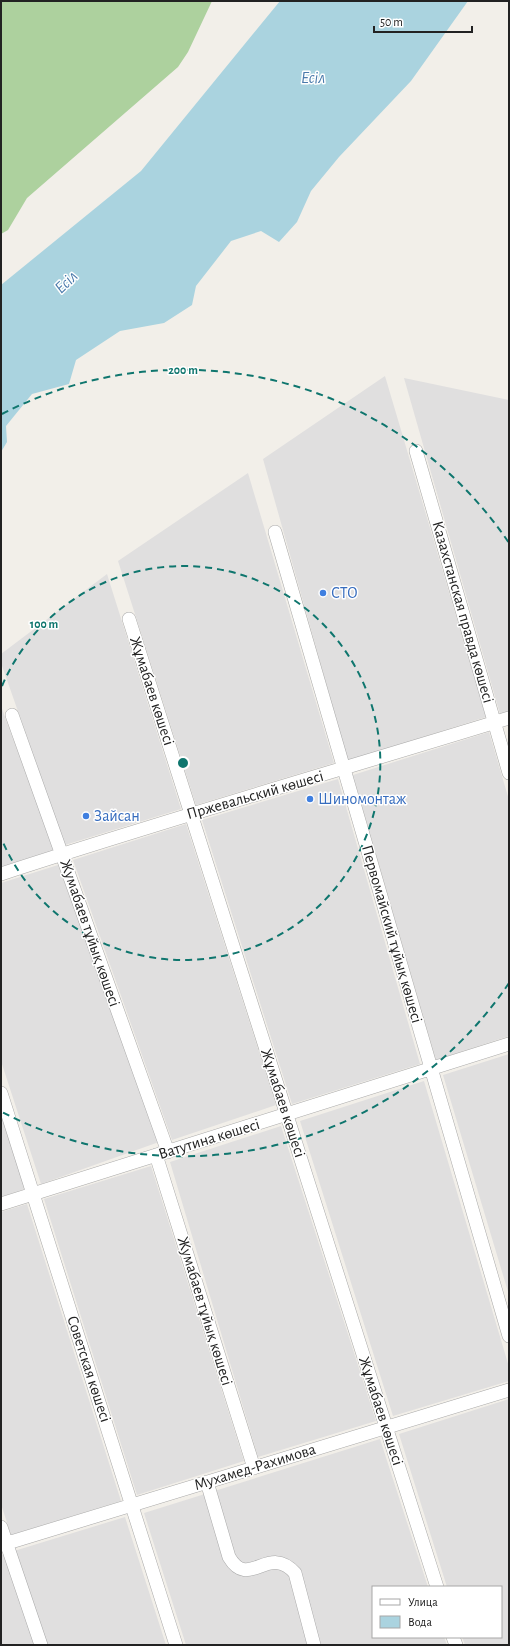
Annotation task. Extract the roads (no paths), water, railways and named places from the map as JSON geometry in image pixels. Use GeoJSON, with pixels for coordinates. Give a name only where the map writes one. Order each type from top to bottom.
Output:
{"type":"FeatureCollection","features":[{"type":"Feature","properties":{"kind":"street","name":"Казахстанская правда көшесі"},"geometry":{"type":"LineString","coordinates":[[416,451],[509,773]]}},
{"type":"Feature","properties":{"kind":"street","name":"Первомайский тұйық көшесі"},"geometry":{"type":"LineString","coordinates":[[275,532],[509,1336]]}},
{"type":"Feature","properties":{"kind":"street","name":"Жұмабаев көшесі"},"geometry":{"type":"LineString","coordinates":[[129,618],[190,814],[437,1586]]}},
{"type":"Feature","properties":{"kind":"street","name":"Жумабаев тұйық көшесі"},"geometry":{"type":"LineString","coordinates":[[12,715],[62,854],[162,1153],[254,1468]]}},
{"type":"Feature","properties":{"kind":"street","name":"Пржевальский көшесі"},"geometry":{"type":"LineString","coordinates":[[1,874],[190,814],[344,769],[509,718]]}},
{"type":"Feature","properties":{"kind":"street","name":"Ватутина көшесі"},"geometry":{"type":"LineString","coordinates":[[1,1204],[509,1044]]}},
{"type":"Feature","properties":{"kind":"street","name":"Советская көшесі"},"geometry":{"type":"LineString","coordinates":[[1,1093],[176,1645]]}},
{"type":"Feature","properties":{"kind":"street","name":"Мухамед-Рахимова"},"geometry":{"type":"LineString","coordinates":[[4,1544],[509,1390]]}},
{"type":"Feature","properties":{"kind":"street"},"geometry":{"type":"LineString","coordinates":[[207,1482],[229,1557],[234,1564],[241,1569],[250,1570],[272,1562],[280,1562],[288,1565],[295,1572],[314,1645]]}},
{"type":"Feature","properties":{"kind":"street"},"geometry":{"type":"LineString","coordinates":[[1,1527],[4,1544],[41,1645]]}},
{"type":"Feature","properties":{"kind":"water","name":"Есіл"},"geometry":{"type":"Polygon","coordinates":[[[280,1],[468,1],[411,81],[339,157],[311,191],[297,222],[279,242],[261,231],[231,241],[196,286],[192,305],[164,323],[120,331],[76,360],[69,384],[32,394],[6,426],[7,442],[1,452],[1,285],[141,171],[280,1]]]}},
{"type":"Feature","properties":{"kind":"place","name":"СТО"},"geometry":{"type":"Point","coordinates":[323,593]}},
{"type":"Feature","properties":{"kind":"place","name":"Шиномонтаж"},"geometry":{"type":"Point","coordinates":[310,799]}},
{"type":"Feature","properties":{"kind":"place","name":"Зайсан"},"geometry":{"type":"Point","coordinates":[86,816]}}]}
